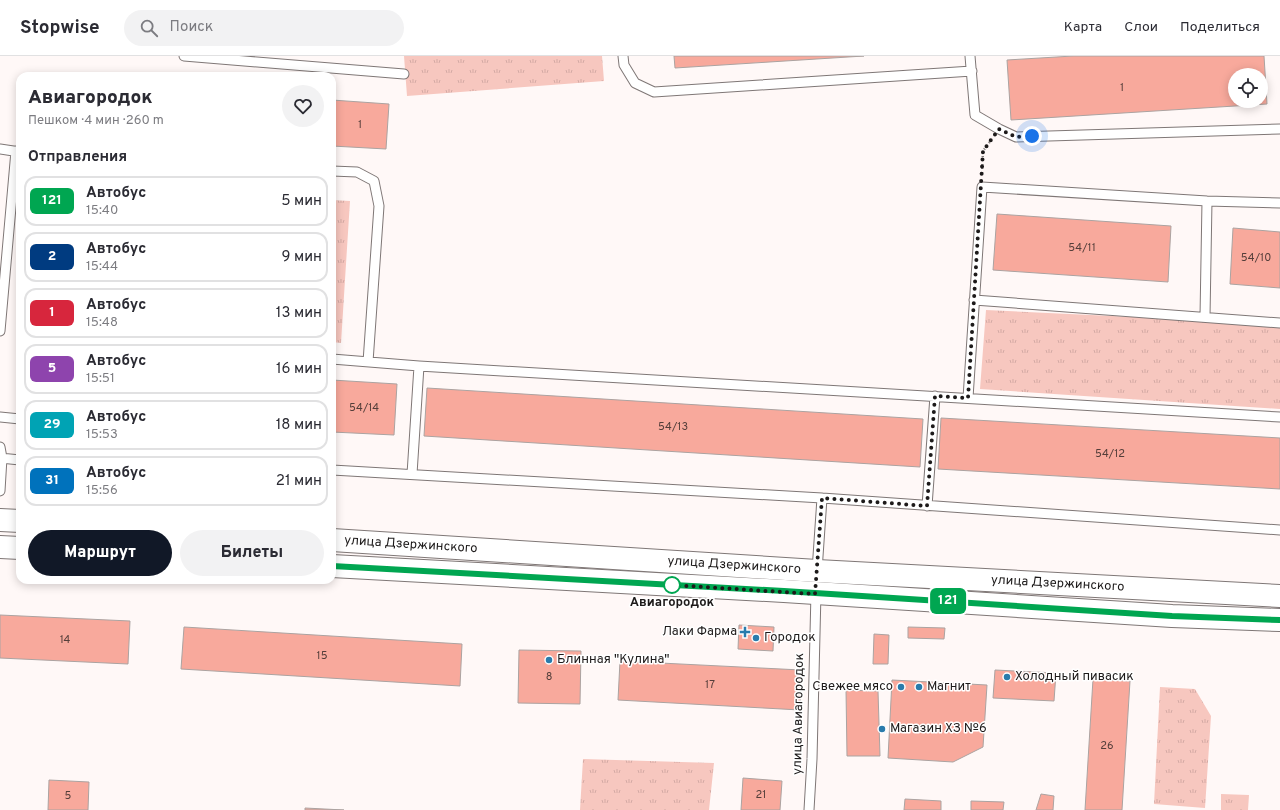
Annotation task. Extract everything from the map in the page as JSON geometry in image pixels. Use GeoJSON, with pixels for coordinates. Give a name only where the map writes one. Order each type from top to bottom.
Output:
{"type":"FeatureCollection","features":[{"type":"Feature","properties":{"kind":"main road"},"geometry":{"type":"LineString","coordinates":[[0,520],[16,521]]}},
{"type":"Feature","properties":{"kind":"main road","name":"улица Дзержинского"},"geometry":{"type":"LineString","coordinates":[[336,540],[816,582],[1172,616],[1280,620]]}},
{"type":"Feature","properties":{"kind":"main road"},"geometry":{"type":"LineString","coordinates":[[0,547],[16,548]]}},
{"type":"Feature","properties":{"kind":"main road","name":"улица Дзержинского"},"geometry":{"type":"LineString","coordinates":[[336,566],[1280,596]]}},
{"type":"Feature","properties":{"kind":"lane"},"geometry":{"type":"LineString","coordinates":[[184,56],[404,74]]}},
{"type":"Feature","properties":{"kind":"lane"},"geometry":{"type":"LineString","coordinates":[[623,56],[624,65],[635,83],[654,92],[972,71]]}},
{"type":"Feature","properties":{"kind":"lane"},"geometry":{"type":"LineString","coordinates":[[970,56],[975,115],[1016,137],[1280,129]]}},
{"type":"Feature","properties":{"kind":"lane"},"geometry":{"type":"LineString","coordinates":[[0,149],[16,151]]}},
{"type":"Feature","properties":{"kind":"lane"},"geometry":{"type":"LineString","coordinates":[[0,331],[16,170]]}},
{"type":"Feature","properties":{"kind":"lane"},"geometry":{"type":"LineString","coordinates":[[336,171],[357,172],[374,181],[379,206],[368,362]]}},
{"type":"Feature","properties":{"kind":"lane"},"geometry":{"type":"LineString","coordinates":[[968,398],[982,187],[1207,201],[1280,203]]}},
{"type":"Feature","properties":{"kind":"lane"},"geometry":{"type":"LineString","coordinates":[[1205,317],[1207,201]]}},
{"type":"Feature","properties":{"kind":"lane"},"geometry":{"type":"LineString","coordinates":[[974,300],[1280,323]]}},
{"type":"Feature","properties":{"kind":"lane"},"geometry":{"type":"LineString","coordinates":[[336,359],[418,366],[1280,417]]}},
{"type":"Feature","properties":{"kind":"lane"},"geometry":{"type":"LineString","coordinates":[[412,474],[418,366]]}},
{"type":"Feature","properties":{"kind":"lane"},"geometry":{"type":"LineString","coordinates":[[927,506],[935,396]]}},
{"type":"Feature","properties":{"kind":"lane"},"geometry":{"type":"LineString","coordinates":[[0,417],[16,419]]}},
{"type":"Feature","properties":{"kind":"lane"},"geometry":{"type":"LineString","coordinates":[[0,447],[0,491]]}},
{"type":"Feature","properties":{"kind":"lane"},"geometry":{"type":"LineString","coordinates":[[1,458],[16,460]]}},
{"type":"Feature","properties":{"kind":"lane"},"geometry":{"type":"LineString","coordinates":[[336,470],[822,498],[1280,530]]}},
{"type":"Feature","properties":{"kind":"lane","name":"улица Авиагородок"},"geometry":{"type":"LineString","coordinates":[[809,810],[812,759],[816,582],[822,498]]}},
{"type":"Feature","properties":{"kind":"path"},"geometry":{"type":"LineString","coordinates":[[982,187],[983,151],[999,129]]}},
{"type":"Feature","properties":{"kind":"green space"},"geometry":{"type":"Polygon","coordinates":[[[404,56],[602,56],[604,81],[407,96],[404,56]]]}},
{"type":"Feature","properties":{"kind":"green space"},"geometry":{"type":"Polygon","coordinates":[[[336,200],[350,201],[341,343],[336,342],[336,200]]]}},
{"type":"Feature","properties":{"kind":"green space"},"geometry":{"type":"Polygon","coordinates":[[[986,310],[1280,324],[1280,409],[980,389],[986,310]]]}},
{"type":"Feature","properties":{"kind":"green space"},"geometry":{"type":"Polygon","coordinates":[[[1160,687],[1195,689],[1211,716],[1205,808],[1154,804],[1160,687]]]}},
{"type":"Feature","properties":{"kind":"green space"},"geometry":{"type":"Polygon","coordinates":[[[583,759],[714,763],[709,810],[580,810],[583,759]]]}},
{"type":"Feature","properties":{"kind":"green space"},"geometry":{"type":"Polygon","coordinates":[[[1221,794],[1249,795],[1248,810],[1221,810],[1221,794]]]}},
{"type":"Feature","properties":{"kind":"building"},"geometry":{"type":"Polygon","coordinates":[[[674,56],[864,56],[675,68],[674,56]]]}},
{"type":"Feature","properties":{"kind":"building"},"geometry":{"type":"Polygon","coordinates":[[[1073,56],[1264,56],[1265,68],[1228,68],[1228,106],[1011,120],[1007,60],[1073,56]]]}},
{"type":"Feature","properties":{"kind":"building"},"geometry":{"type":"Polygon","coordinates":[[[336,100],[389,104],[386,149],[336,146],[336,100]]]}},
{"type":"Feature","properties":{"kind":"building"},"geometry":{"type":"Polygon","coordinates":[[[997,214],[1171,226],[1168,282],[993,270],[997,214]]]}},
{"type":"Feature","properties":{"kind":"building"},"geometry":{"type":"Polygon","coordinates":[[[1233,228],[1280,232],[1280,288],[1230,284],[1233,228]]]}},
{"type":"Feature","properties":{"kind":"building"},"geometry":{"type":"Polygon","coordinates":[[[336,380],[397,384],[394,435],[336,432],[336,380]]]}},
{"type":"Feature","properties":{"kind":"building"},"geometry":{"type":"Polygon","coordinates":[[[427,388],[923,419],[920,467],[424,436],[427,388]]]}},
{"type":"Feature","properties":{"kind":"building"},"geometry":{"type":"Polygon","coordinates":[[[941,418],[1280,438],[1280,489],[938,469],[941,418]]]}},
{"type":"Feature","properties":{"kind":"building"},"geometry":{"type":"Polygon","coordinates":[[[0,615],[130,621],[128,664],[0,658],[0,615]]]}},
{"type":"Feature","properties":{"kind":"building","name":"Городок"},"geometry":{"type":"Polygon","coordinates":[[[739,625],[774,627],[773,651],[738,649],[739,625]]]}},
{"type":"Feature","properties":{"kind":"building"},"geometry":{"type":"Polygon","coordinates":[[[184,627],[462,644],[460,686],[181,669],[184,627]]]}},
{"type":"Feature","properties":{"kind":"building"},"geometry":{"type":"Polygon","coordinates":[[[908,627],[945,628],[944,639],[908,638],[908,627]]]}},
{"type":"Feature","properties":{"kind":"building"},"geometry":{"type":"Polygon","coordinates":[[[874,634],[889,635],[888,664],[873,664],[874,634]]]}},
{"type":"Feature","properties":{"kind":"building"},"geometry":{"type":"Polygon","coordinates":[[[519,650],[581,651],[580,704],[518,703],[519,650]]]}},
{"type":"Feature","properties":{"kind":"building"},"geometry":{"type":"Polygon","coordinates":[[[620,661],[801,670],[800,710],[618,700],[620,661]]]}},
{"type":"Feature","properties":{"kind":"building"},"geometry":{"type":"Polygon","coordinates":[[[995,670],[1056,673],[1054,701],[993,698],[995,670]]]}},
{"type":"Feature","properties":{"kind":"building"},"geometry":{"type":"Polygon","coordinates":[[[1093,679],[1130,681],[1122,810],[1085,810],[1093,679]]]}},
{"type":"Feature","properties":{"kind":"building"},"geometry":{"type":"Polygon","coordinates":[[[892,680],[987,685],[983,747],[953,762],[888,758],[892,680]]]}},
{"type":"Feature","properties":{"kind":"building"},"geometry":{"type":"Polygon","coordinates":[[[846,690],[878,691],[880,756],[847,756],[846,690]]]}},
{"type":"Feature","properties":{"kind":"building"},"geometry":{"type":"Polygon","coordinates":[[[743,778],[782,781],[780,810],[741,810],[743,778]]]}},
{"type":"Feature","properties":{"kind":"building"},"geometry":{"type":"Polygon","coordinates":[[[49,780],[89,782],[88,810],[48,810],[49,780]]]}},
{"type":"Feature","properties":{"kind":"building"},"geometry":{"type":"Polygon","coordinates":[[[1041,794],[1054,796],[1053,810],[1036,810],[1041,794]]]}},
{"type":"Feature","properties":{"kind":"building"},"geometry":{"type":"Polygon","coordinates":[[[905,799],[941,801],[941,810],[904,810],[905,799]]]}},
{"type":"Feature","properties":{"kind":"building"},"geometry":{"type":"Polygon","coordinates":[[[971,801],[1004,802],[1003,810],[971,810],[971,801]]]}},
{"type":"Feature","properties":{"kind":"building"},"geometry":{"type":"Polygon","coordinates":[[[305,808],[344,810],[305,810],[305,808]]]}},
{"type":"Feature","properties":{"kind":"bus line","name":"121"},"geometry":{"type":"LineString","coordinates":[[336,566],[784,591],[1172,616],[1280,620]]}},
{"type":"Feature","properties":{"kind":"place","name":"Авиагородок"},"geometry":{"type":"Point","coordinates":[672,585]}},
{"type":"Feature","properties":{"kind":"place","name":"Лаки Фарма"},"geometry":{"type":"Point","coordinates":[745,632]}},
{"type":"Feature","properties":{"kind":"place","name":"Городок"},"geometry":{"type":"Point","coordinates":[756,638]}},
{"type":"Feature","properties":{"kind":"place","name":"Блинная \"Кулина\""},"geometry":{"type":"Point","coordinates":[549,660]}},
{"type":"Feature","properties":{"kind":"place","name":"Холодный пивасик"},"geometry":{"type":"Point","coordinates":[1007,677]}},
{"type":"Feature","properties":{"kind":"place","name":"Свежее мясо"},"geometry":{"type":"Point","coordinates":[901,687]}},
{"type":"Feature","properties":{"kind":"place","name":"Магнит"},"geometry":{"type":"Point","coordinates":[919,687]}},
{"type":"Feature","properties":{"kind":"place","name":"Магазин ХЗ №6"},"geometry":{"type":"Point","coordinates":[882,729]}},
{"type":"Feature","properties":{"kind":"route"},"geometry":{"type":"LineString","coordinates":[[672,585],[815,594],[822,498],[927,506],[935,396],[968,398],[983,151],[999,129],[1016,137],[1032,136]]}}]}
